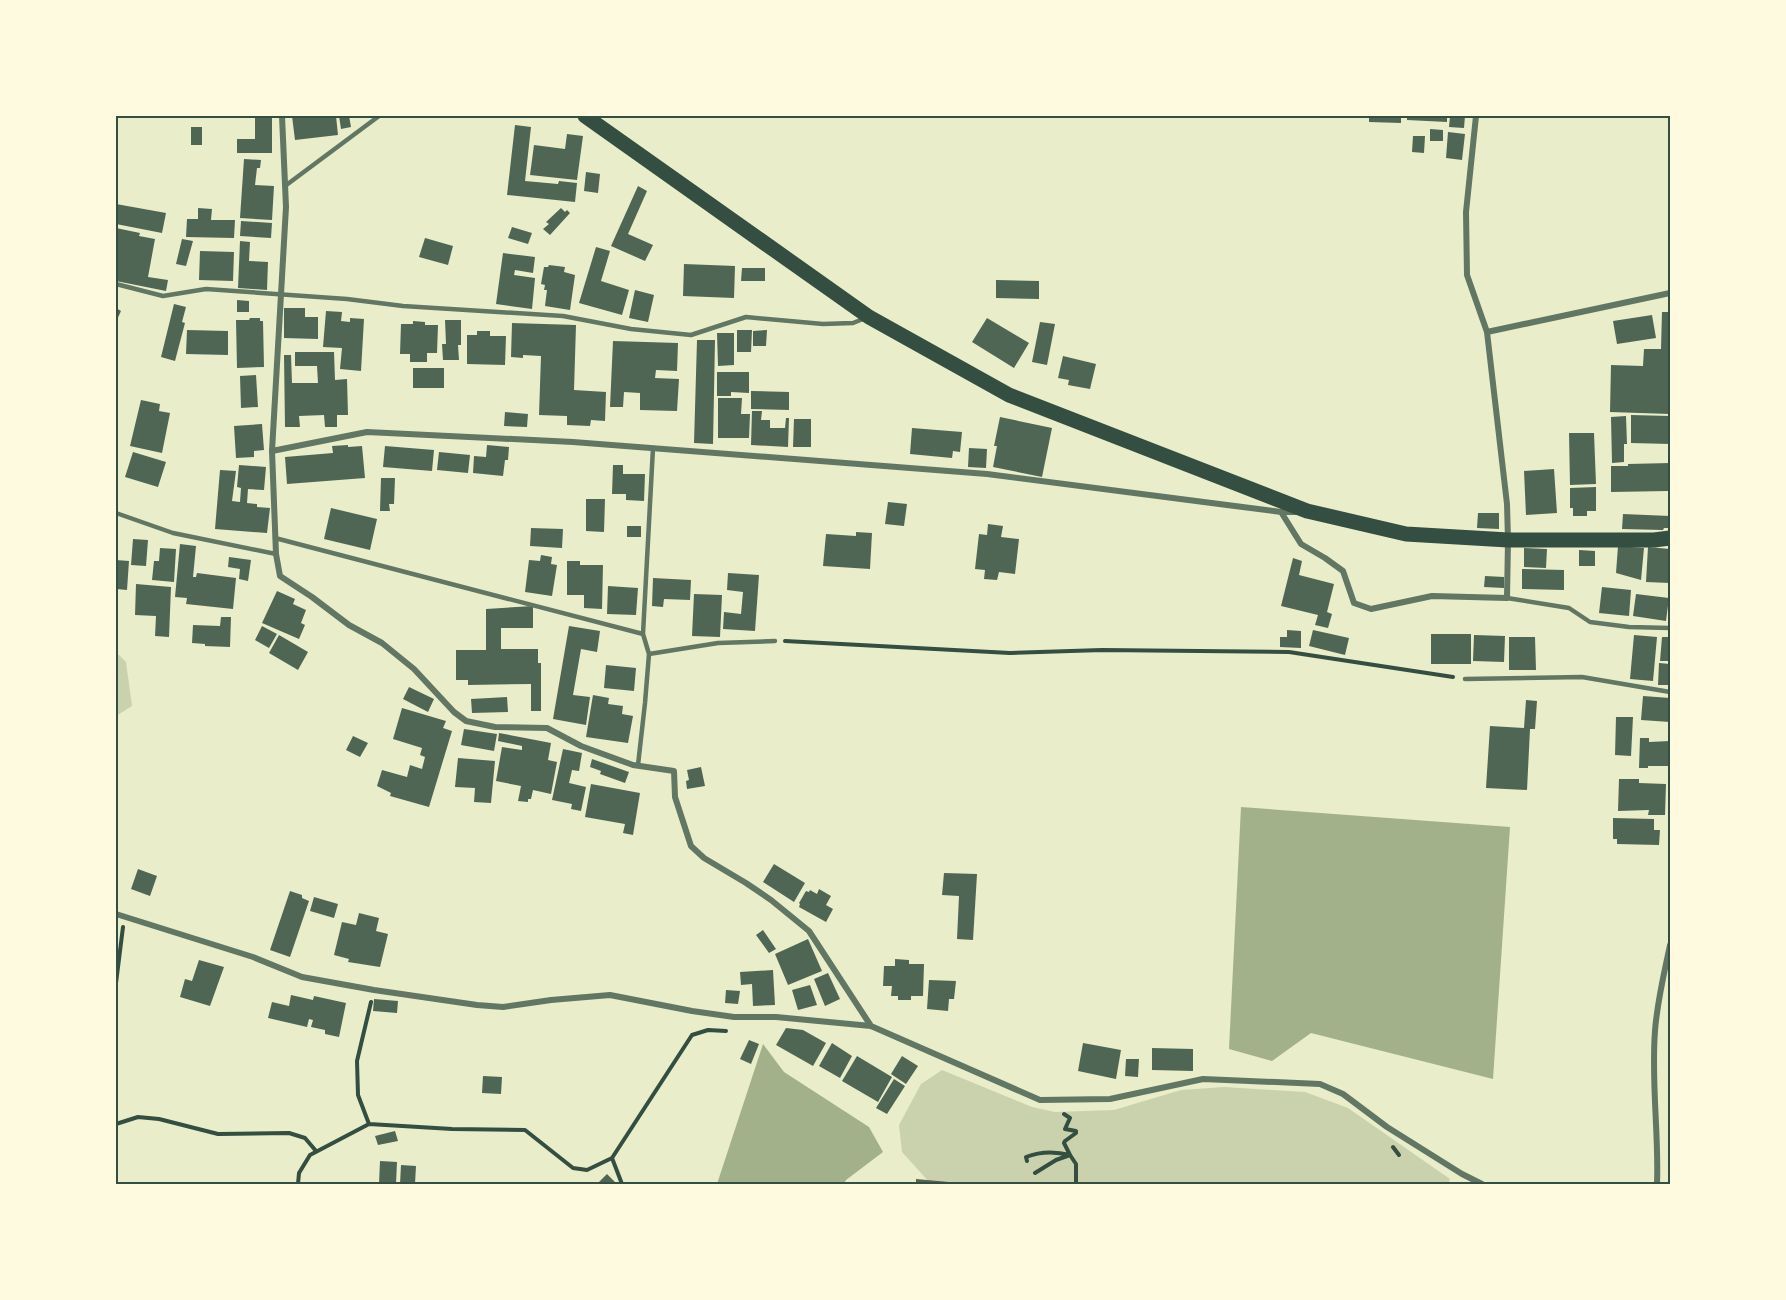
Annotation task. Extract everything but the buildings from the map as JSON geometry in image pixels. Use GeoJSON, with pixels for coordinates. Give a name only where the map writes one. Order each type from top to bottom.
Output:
{"type":"FeatureCollection","features":[{"type":"Feature","properties":{"kind":"main road"},"geometry":{"type":"LineString","coordinates":[[585,116],[869,317],[1009,395],[1307,511],[1406,534],[1508,540],[1671,538]]}},
{"type":"Feature","properties":{"kind":"street"},"geometry":{"type":"LineString","coordinates":[[282,116],[286,207],[272,451],[276,554],[280,576],[349,625],[382,643],[414,669],[466,722],[495,727],[547,728],[581,746],[638,765],[674,771],[675,797],[691,846],[704,858],[771,900],[809,931],[871,1026]]}},
{"type":"Feature","properties":{"kind":"street"},"geometry":{"type":"LineString","coordinates":[[1281,512],[1301,544],[1343,571],[1353,603],[1371,609],[1432,596],[1507,598],[1507,504],[1487,332],[1467,275],[1466,212],[1476,116]]}},
{"type":"Feature","properties":{"kind":"street"},"geometry":{"type":"LineString","coordinates":[[1487,332],[1671,293]]}},
{"type":"Feature","properties":{"kind":"street"},"geometry":{"type":"LineString","coordinates":[[272,451],[367,432],[573,442],[987,474],[1281,512],[1307,511]]}},
{"type":"Feature","properties":{"kind":"street"},"geometry":{"type":"LineString","coordinates":[[116,914],[253,957],[302,976],[374,990],[503,1007],[610,995],[734,1017],[776,1017],[871,1026],[1040,1100],[1110,1099],[1203,1079],[1320,1084],[1343,1094],[1386,1127],[1482,1185]]}},
{"type":"Feature","properties":{"kind":"street"},"geometry":{"type":"LineString","coordinates":[[1657,1185],[1654,1033],[1658,1001],[1671,945]]}},
{"type":"Feature","properties":{"kind":"lane"},"geometry":{"type":"LineString","coordinates":[[285,187],[379,116]]}},
{"type":"Feature","properties":{"kind":"lane"},"geometry":{"type":"LineString","coordinates":[[116,284],[163,296],[206,289],[281,293],[403,306],[562,316],[631,329],[691,335],[746,317],[823,324],[853,323],[869,317]]}},
{"type":"Feature","properties":{"kind":"lane"},"geometry":{"type":"LineString","coordinates":[[638,765],[649,654],[643,634],[653,448]]}},
{"type":"Feature","properties":{"kind":"lane"},"geometry":{"type":"LineString","coordinates":[[116,513],[173,533],[276,554]]}},
{"type":"Feature","properties":{"kind":"lane"},"geometry":{"type":"LineString","coordinates":[[275,538],[643,634]]}},
{"type":"Feature","properties":{"kind":"lane"},"geometry":{"type":"LineString","coordinates":[[1507,598],[1569,608],[1590,622],[1629,627],[1671,628]]}},
{"type":"Feature","properties":{"kind":"lane"},"geometry":{"type":"LineString","coordinates":[[649,654],[718,643],[775,641]]}},
{"type":"Feature","properties":{"kind":"lane"},"geometry":{"type":"LineString","coordinates":[[1465,679],[1582,677],[1671,692]]}},
{"type":"Feature","properties":{"kind":"path"},"geometry":{"type":"LineString","coordinates":[[775,641],[1010,653],[1102,650],[1289,652],[1465,679]]}},
{"type":"Feature","properties":{"kind":"path"},"geometry":{"type":"LineString","coordinates":[[116,983],[124,917]]}},
{"type":"Feature","properties":{"kind":"path"},"geometry":{"type":"LineString","coordinates":[[369,1124],[358,1095],[357,1061],[374,990]]}},
{"type":"Feature","properties":{"kind":"path"},"geometry":{"type":"LineString","coordinates":[[298,1185],[298,1173],[310,1155],[369,1124],[452,1129],[525,1130],[573,1168],[587,1170],[612,1158],[692,1035],[708,1030],[728,1031]]}},
{"type":"Feature","properties":{"kind":"path"},"geometry":{"type":"LineString","coordinates":[[116,1124],[138,1117],[159,1119],[219,1134],[289,1133],[305,1138],[316,1151]]}},
{"type":"Feature","properties":{"kind":"path"},"geometry":{"type":"LineString","coordinates":[[1070,1118],[1065,1129],[1076,1131],[1076,1133],[1065,1141],[1076,1164],[1076,1185]]}},
{"type":"Feature","properties":{"kind":"path"},"geometry":{"type":"LineString","coordinates":[[1028,1161],[1026,1156],[1039,1152],[1060,1152],[1070,1155]]}},
{"type":"Feature","properties":{"kind":"path"},"geometry":{"type":"LineString","coordinates":[[1035,1173],[1056,1160],[1070,1155]]}},
{"type":"Feature","properties":{"kind":"path"},"geometry":{"type":"LineString","coordinates":[[612,1158],[622,1185]]}},
{"type":"Feature","properties":{"kind":"shaded area"},"geometry":{"type":"Polygon","coordinates":[[[116,652],[126,662],[132,706],[116,716],[116,652]]]}},
{"type":"Feature","properties":{"kind":"shaded area"},"geometry":{"type":"Polygon","coordinates":[[[1241,807],[1510,827],[1493,1079],[1311,1033],[1272,1061],[1229,1049],[1241,807]]]}},
{"type":"Feature","properties":{"kind":"shaded area"},"geometry":{"type":"Polygon","coordinates":[[[763,1044],[784,1072],[869,1127],[883,1152],[846,1180],[844,1184],[717,1184],[763,1044]]]}},
{"type":"Feature","properties":{"kind":"shaded area"},"geometry":{"type":"Polygon","coordinates":[[[942,1070],[1032,1107],[1055,1112],[1114,1110],[1181,1090],[1224,1087],[1305,1092],[1348,1108],[1450,1179],[1448,1184],[931,1184],[902,1152],[899,1125],[921,1084],[942,1070]]]}}]}
